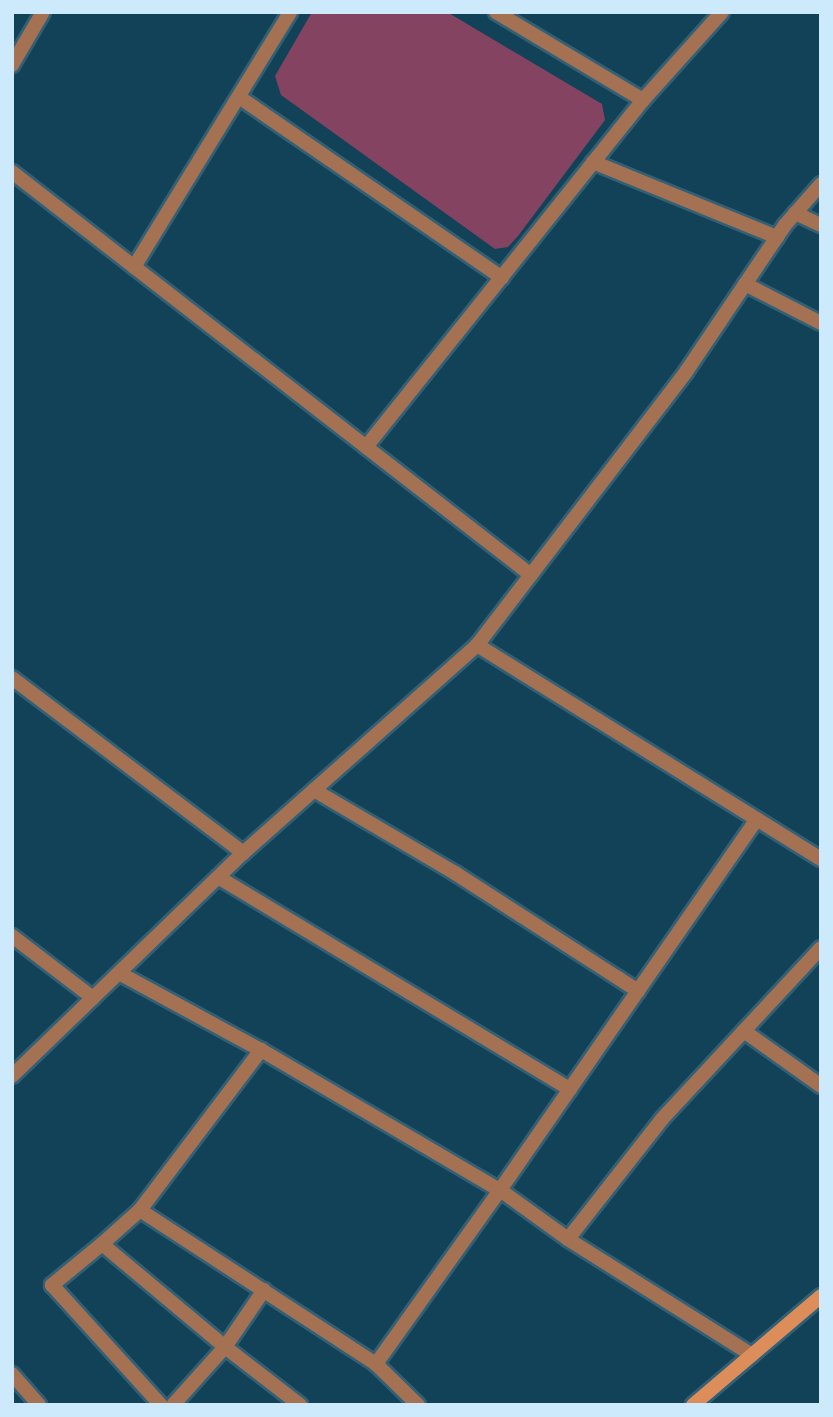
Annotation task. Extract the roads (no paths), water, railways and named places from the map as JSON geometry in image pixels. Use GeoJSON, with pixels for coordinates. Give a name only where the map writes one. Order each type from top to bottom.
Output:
{"type":"FeatureCollection","features":[{"type":"Feature","properties":{"kind":"street"},"geometry":{"type":"LineString","coordinates":[[12,65],[43,12]]}},
{"type":"Feature","properties":{"kind":"street"},"geometry":{"type":"LineString","coordinates":[[134,267],[290,12]]}},
{"type":"Feature","properties":{"kind":"street"},"geometry":{"type":"LineString","coordinates":[[496,12],[643,100]]}},
{"type":"Feature","properties":{"kind":"street"},"geometry":{"type":"LineString","coordinates":[[366,447],[643,100],[722,12]]}},
{"type":"Feature","properties":{"kind":"street"},"geometry":{"type":"LineString","coordinates":[[239,97],[502,278]]}},
{"type":"Feature","properties":{"kind":"street"},"geometry":{"type":"LineString","coordinates":[[593,162],[777,237]]}},
{"type":"Feature","properties":{"kind":"street"},"geometry":{"type":"LineString","coordinates":[[12,172],[531,575]]}},
{"type":"Feature","properties":{"kind":"street"},"geometry":{"type":"LineString","coordinates":[[12,1076],[243,853],[477,645],[686,372],[777,237],[821,184]]}},
{"type":"Feature","properties":{"kind":"street"},"geometry":{"type":"LineString","coordinates":[[795,213],[821,225]]}},
{"type":"Feature","properties":{"kind":"street"},"geometry":{"type":"LineString","coordinates":[[745,284],[821,323]]}},
{"type":"Feature","properties":{"kind":"street"},"geometry":{"type":"LineString","coordinates":[[477,645],[821,859]]}},
{"type":"Feature","properties":{"kind":"street"},"geometry":{"type":"LineString","coordinates":[[12,678],[243,853]]}},
{"type":"Feature","properties":{"kind":"street"},"geometry":{"type":"LineString","coordinates":[[314,790],[455,873],[638,991]]}},
{"type":"Feature","properties":{"kind":"street"},"geometry":{"type":"LineString","coordinates":[[376,1364],[757,819]]}},
{"type":"Feature","properties":{"kind":"street"},"geometry":{"type":"LineString","coordinates":[[218,877],[259,906],[570,1089]]}},
{"type":"Feature","properties":{"kind":"street"},"geometry":{"type":"LineString","coordinates":[[12,936],[93,998]]}},
{"type":"Feature","properties":{"kind":"street"},"geometry":{"type":"LineString","coordinates":[[568,1239],[662,1119],[821,948]]}},
{"type":"Feature","properties":{"kind":"street"},"geometry":{"type":"LineString","coordinates":[[119,972],[261,1050],[500,1190],[568,1239],[752,1354]]}},
{"type":"Feature","properties":{"kind":"street"},"geometry":{"type":"LineString","coordinates":[[744,1031],[821,1086]]}},
{"type":"Feature","properties":{"kind":"street"},"geometry":{"type":"LineString","coordinates":[[161,1405],[52,1284],[103,1244],[140,1210],[261,1050]]}},
{"type":"Feature","properties":{"kind":"street"},"geometry":{"type":"LineString","coordinates":[[140,1210],[376,1364],[418,1405]]}},
{"type":"Feature","properties":{"kind":"street"},"geometry":{"type":"LineString","coordinates":[[103,1244],[225,1347],[300,1405]]}},
{"type":"Feature","properties":{"kind":"street"},"geometry":{"type":"LineString","coordinates":[[173,1405],[225,1347],[264,1290]]}},
{"type":"Feature","properties":{"kind":"street"},"geometry":{"type":"LineString","coordinates":[[693,1405],[821,1296]]}},
{"type":"Feature","properties":{"kind":"street"},"geometry":{"type":"LineString","coordinates":[[12,1374],[39,1405]]}}]}
